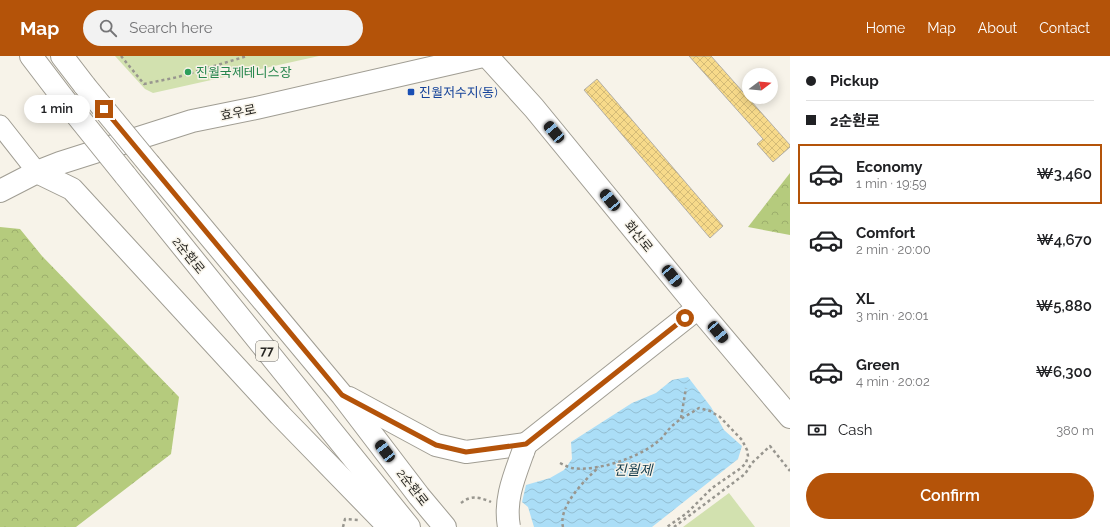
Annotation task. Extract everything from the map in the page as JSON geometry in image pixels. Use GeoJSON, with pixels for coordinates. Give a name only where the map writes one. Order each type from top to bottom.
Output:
{"type":"FeatureCollection","features":[{"type":"Feature","properties":{"kind":"main road","name":"2순환로"},"geometry":{"type":"LineString","coordinates":[[31,56],[63,98],[409,527]]}},
{"type":"Feature","properties":{"kind":"main road","name":"2순환로"},"geometry":{"type":"LineString","coordinates":[[62,56],[150,165],[342,395],[419,496],[445,527]]}},
{"type":"Feature","properties":{"kind":"main road","name":"효우로"},"geometry":{"type":"LineString","coordinates":[[0,191],[37,172],[60,163],[192,121],[256,108],[483,56]]}},
{"type":"Feature","properties":{"kind":"main road","name":"화산로"},"geometry":{"type":"LineString","coordinates":[[487,56],[554,132],[790,418]]}},
{"type":"Feature","properties":{"kind":"main road"},"geometry":{"type":"LineString","coordinates":[[37,172],[72,188],[280,415],[389,527]]}},
{"type":"Feature","properties":{"kind":"main road"},"geometry":{"type":"LineString","coordinates":[[509,527],[507,516],[509,493],[525,448],[698,308]]}},
{"type":"Feature","properties":{"kind":"main road"},"geometry":{"type":"LineString","coordinates":[[342,395],[436,445],[466,452],[525,448]]}},
{"type":"Feature","properties":{"kind":"street"},"geometry":{"type":"LineString","coordinates":[[0,125],[37,172]]}},
{"type":"Feature","properties":{"kind":"path"},"geometry":{"type":"LineString","coordinates":[[121,56],[144,84],[178,77],[247,56]]}},
{"type":"Feature","properties":{"kind":"path"},"geometry":{"type":"LineString","coordinates":[[681,418],[686,388]]}},
{"type":"Feature","properties":{"kind":"path"},"geometry":{"type":"LineString","coordinates":[[560,463],[571,468],[599,466],[640,454],[658,442],[671,426],[681,418],[699,408],[710,411],[720,417],[742,440],[747,450],[748,456],[746,463],[712,488],[687,513],[667,527]]}},
{"type":"Feature","properties":{"kind":"path"},"geometry":{"type":"LineString","coordinates":[[674,527],[744,474],[770,446],[790,471]]}},
{"type":"Feature","properties":{"kind":"path"},"geometry":{"type":"LineString","coordinates":[[563,527],[563,513],[573,494],[599,466]]}},
{"type":"Feature","properties":{"kind":"path"},"geometry":{"type":"LineString","coordinates":[[461,503],[465,499],[475,496],[489,501],[494,506]]}},
{"type":"Feature","properties":{"kind":"path"},"geometry":{"type":"LineString","coordinates":[[343,527],[345,520],[358,520],[361,523]]}},
{"type":"Feature","properties":{"kind":"green space","name":"진월국제테니스장"},"geometry":{"type":"Polygon","coordinates":[[[115,56],[319,56],[153,93],[145,89],[115,56]]]}},
{"type":"Feature","properties":{"kind":"green space"},"geometry":{"type":"Polygon","coordinates":[[[790,173],[790,235],[748,227],[790,173]]]}},
{"type":"Feature","properties":{"kind":"green space"},"geometry":{"type":"Polygon","coordinates":[[[0,227],[20,229],[42,256],[179,397],[171,454],[76,527],[0,527],[0,227]]]}},
{"type":"Feature","properties":{"kind":"green space"},"geometry":{"type":"Polygon","coordinates":[[[729,493],[755,527],[683,527],[729,493]]]}},
{"type":"Feature","properties":{"kind":"water","name":"진월제"},"geometry":{"type":"Polygon","coordinates":[[[688,377],[711,407],[724,430],[742,446],[738,459],[652,527],[534,527],[528,507],[522,502],[526,485],[550,478],[564,470],[572,459],[571,442],[632,403],[656,393],[672,380],[688,377]]]}},
{"type":"Feature","properties":{"kind":"building"},"geometry":{"type":"Polygon","coordinates":[[[689,56],[711,56],[742,91],[742,104],[754,104],[790,145],[790,147],[773,162],[757,144],[763,139],[689,56]]]}},
{"type":"Feature","properties":{"kind":"building"},"geometry":{"type":"Polygon","coordinates":[[[597,79],[723,226],[710,238],[584,90],[597,79]]]}},
{"type":"Feature","properties":{"kind":"place","name":"진월국제테니스장"},"geometry":{"type":"Point","coordinates":[188,72]}},
{"type":"Feature","properties":{"kind":"place","name":"진월저수지(동)"},"geometry":{"type":"Point","coordinates":[411,92]}},
{"type":"Feature","properties":{"kind":"route"},"geometry":{"type":"LineString","coordinates":[[104,109],[342,395],[436,445],[466,452],[526,444],[685,318]]}}]}
